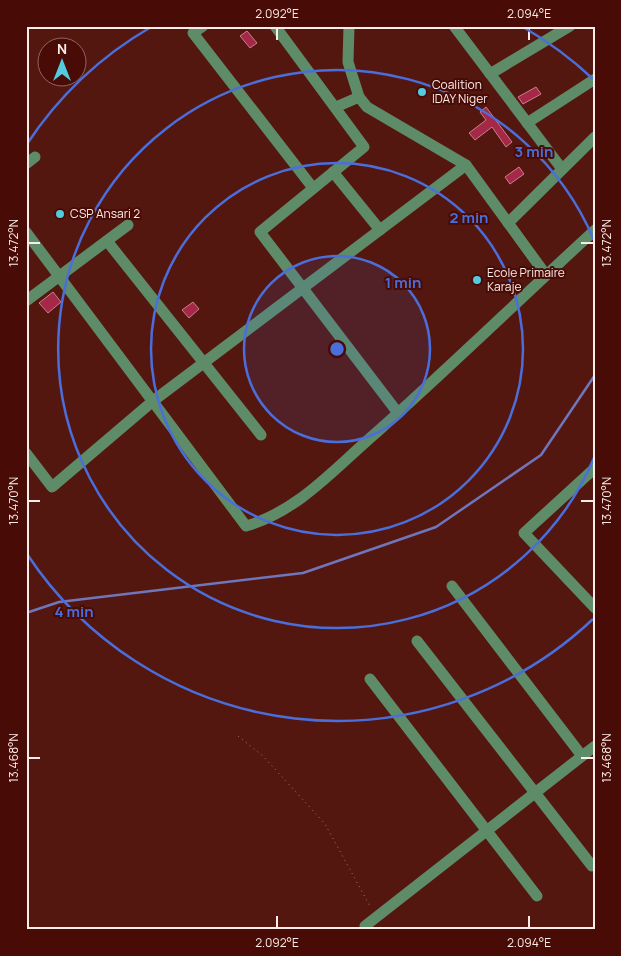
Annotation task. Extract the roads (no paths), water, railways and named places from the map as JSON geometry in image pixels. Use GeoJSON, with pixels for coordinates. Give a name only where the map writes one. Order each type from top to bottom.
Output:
{"type":"FeatureCollection","features":[{"type":"Feature","properties":{"kind":"street"},"geometry":{"type":"LineString","coordinates":[[203,26],[193,34],[314,188]]}},
{"type":"Feature","properties":{"kind":"street"},"geometry":{"type":"LineString","coordinates":[[275,26],[364,147],[260,232],[304,287],[398,413]]}},
{"type":"Feature","properties":{"kind":"street"},"geometry":{"type":"LineString","coordinates":[[349,26],[348,62],[359,96],[367,107],[466,164],[546,275]]}},
{"type":"Feature","properties":{"kind":"street"},"geometry":{"type":"LineString","coordinates":[[454,26],[562,169]]}},
{"type":"Feature","properties":{"kind":"street"},"geometry":{"type":"LineString","coordinates":[[490,74],[570,26]]}},
{"type":"Feature","properties":{"kind":"street"},"geometry":{"type":"LineString","coordinates":[[527,123],[595,79]]}},
{"type":"Feature","properties":{"kind":"street"},"geometry":{"type":"LineString","coordinates":[[336,107],[359,96]]}},
{"type":"Feature","properties":{"kind":"street"},"geometry":{"type":"LineString","coordinates":[[508,223],[595,136]]}},
{"type":"Feature","properties":{"kind":"street"},"geometry":{"type":"LineString","coordinates":[[26,453],[52,487],[153,401],[466,164]]}},
{"type":"Feature","properties":{"kind":"street"},"geometry":{"type":"LineString","coordinates":[[333,172],[380,230]]}},
{"type":"Feature","properties":{"kind":"street"},"geometry":{"type":"LineString","coordinates":[[26,301],[128,225]]}},
{"type":"Feature","properties":{"kind":"street"},"geometry":{"type":"LineString","coordinates":[[26,232],[246,526],[267,520],[294,505],[398,413],[595,230]]}},
{"type":"Feature","properties":{"kind":"street"},"geometry":{"type":"LineString","coordinates":[[106,241],[205,362],[261,435]]}},
{"type":"Feature","properties":{"kind":"street"},"geometry":{"type":"LineString","coordinates":[[595,468],[524,533],[595,608]]}},
{"type":"Feature","properties":{"kind":"street"},"geometry":{"type":"LineString","coordinates":[[452,586],[582,756]]}},
{"type":"Feature","properties":{"kind":"street"},"geometry":{"type":"LineString","coordinates":[[418,641],[592,866]]}},
{"type":"Feature","properties":{"kind":"street"},"geometry":{"type":"LineString","coordinates":[[370,679],[537,896]]}},
{"type":"Feature","properties":{"kind":"street"},"geometry":{"type":"LineString","coordinates":[[365,926],[595,746]]}},
{"type":"Feature","properties":{"kind":"waterway"},"geometry":{"type":"LineString","coordinates":[[26,613],[59,602],[303,573],[436,527],[541,455],[595,375]]}},
{"type":"Feature","properties":{"kind":"place","name":"Coalition IDAY Niger"},"geometry":{"type":"Point","coordinates":[422,92]}},
{"type":"Feature","properties":{"kind":"place","name":"CSP Ansari 2"},"geometry":{"type":"Point","coordinates":[60,214]}},
{"type":"Feature","properties":{"kind":"place","name":"Ecole Primaire Karaje"},"geometry":{"type":"Point","coordinates":[477,280]}}]}
